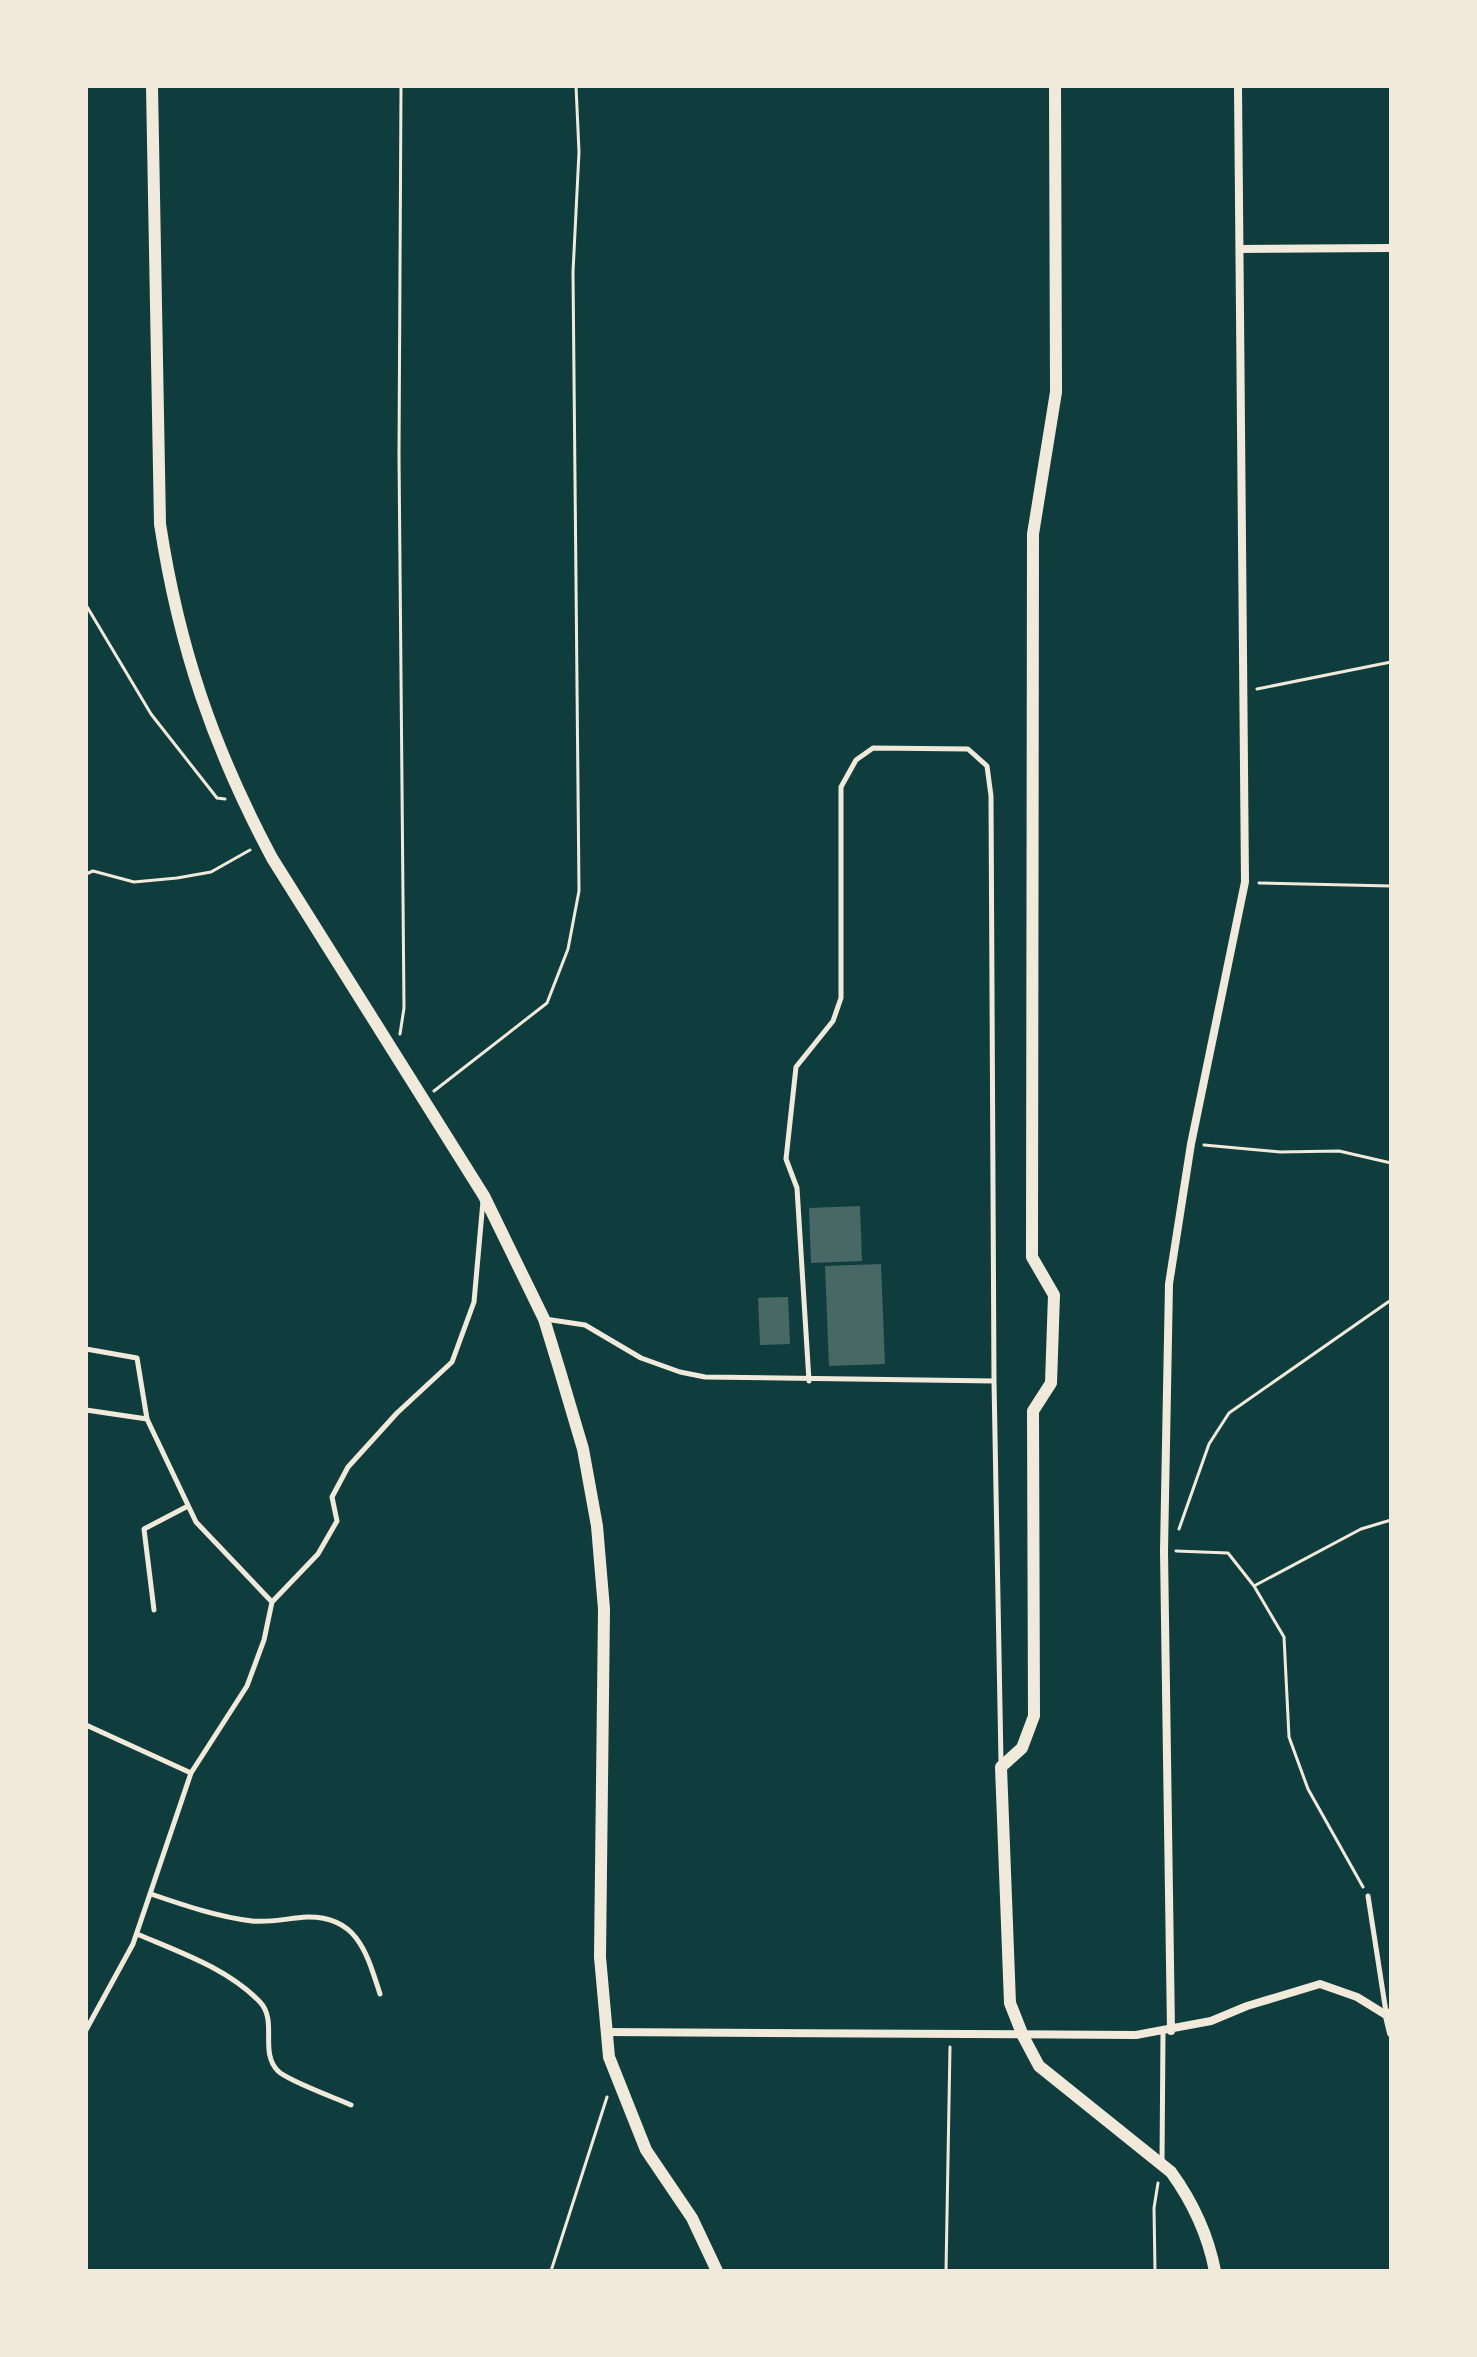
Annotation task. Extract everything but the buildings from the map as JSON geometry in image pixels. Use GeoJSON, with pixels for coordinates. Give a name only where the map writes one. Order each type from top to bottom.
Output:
{"type":"FeatureCollection","features":[{"type":"Feature","properties":{"kind":"street"},"geometry":{"type":"LineString","coordinates":[[152,86],[160,524],[170,588],[188,664],[244,804],[264,842],[484,1196],[544,1319],[583,1449],[597,1526],[605,1678],[600,1957],[607,2032],[615,2074],[646,2150],[692,2218],[717,2271]]}},
{"type":"Feature","properties":{"kind":"street"},"geometry":{"type":"LineString","coordinates":[[1055,86],[1056,392],[1033,534],[1032,1257],[1054,1295],[1051,1383],[1033,1411],[1034,1716],[1022,1748],[1001,1767],[1010,2003],[1039,2066],[1162,2164],[1187,2194],[1215,2271]]}},
{"type":"Feature","properties":{"kind":"street"},"geometry":{"type":"LineString","coordinates":[[1167,2031],[1164,1551],[1169,1284],[1191,1144],[1245,882],[1238,86]]}},
{"type":"Feature","properties":{"kind":"street"},"geometry":{"type":"LineString","coordinates":[[1240,249],[1391,248]]}},
{"type":"Feature","properties":{"kind":"street"},"geometry":{"type":"LineString","coordinates":[[607,2032],[1023,2036],[1167,2031],[1211,2021],[1247,2006],[1320,1984],[1388,2015],[1391,2033]]}},
{"type":"Feature","properties":{"kind":"lane"},"geometry":{"type":"LineString","coordinates":[[809,1381],[797,1188],[786,1159],[796,1067],[833,1021],[841,998],[841,787],[856,760],[873,748],[968,749],[987,766],[991,796],[994,1381],[1001,1767]]}},
{"type":"Feature","properties":{"kind":"lane"},"geometry":{"type":"LineString","coordinates":[[86,2030],[137,1934],[191,1773],[247,1686],[264,1640],[272,1602],[318,1554],[337,1521],[332,1497],[348,1467],[397,1413],[452,1362],[474,1302],[484,1196]]}},
{"type":"Feature","properties":{"kind":"lane"},"geometry":{"type":"LineString","coordinates":[[544,1319],[585,1325],[641,1358],[680,1372],[732,1380],[994,1381]]}},
{"type":"Feature","properties":{"kind":"lane"},"geometry":{"type":"LineString","coordinates":[[86,1349],[137,1358],[147,1419],[196,1522],[272,1602]]}},
{"type":"Feature","properties":{"kind":"lane"},"geometry":{"type":"LineString","coordinates":[[86,1410],[147,1419]]}},
{"type":"Feature","properties":{"kind":"lane"},"geometry":{"type":"LineString","coordinates":[[154,1610],[144,1529],[188,1506]]}},
{"type":"Feature","properties":{"kind":"lane"},"geometry":{"type":"LineString","coordinates":[[86,1725],[191,1773]]}},
{"type":"Feature","properties":{"kind":"lane"},"geometry":{"type":"LineString","coordinates":[[151,1894],[192,1908],[253,1921],[310,1917],[338,1921],[364,1946],[380,1994]]}},
{"type":"Feature","properties":{"kind":"lane"},"geometry":{"type":"LineString","coordinates":[[1368,1896],[1388,2015]]}},
{"type":"Feature","properties":{"kind":"lane"},"geometry":{"type":"LineString","coordinates":[[137,1934],[195,1958],[262,2004],[269,2019],[268,2049],[278,2071],[351,2105]]}},
{"type":"Feature","properties":{"kind":"lane"},"geometry":{"type":"LineString","coordinates":[[1162,2164],[1167,2031]]}},
{"type":"Feature","properties":{"kind":"path"},"geometry":{"type":"LineString","coordinates":[[396,1053],[404,993],[399,455],[401,86]]}},
{"type":"Feature","properties":{"kind":"path"},"geometry":{"type":"LineString","coordinates":[[426,1099],[547,1003],[568,949],[579,891],[573,272],[579,152],[576,86]]}},
{"type":"Feature","properties":{"kind":"path"},"geometry":{"type":"LineString","coordinates":[[86,605],[151,714],[217,798],[244,804]]}},
{"type":"Feature","properties":{"kind":"path"},"geometry":{"type":"LineString","coordinates":[[1243,692],[1391,662]]}},
{"type":"Feature","properties":{"kind":"path"},"geometry":{"type":"LineString","coordinates":[[86,874],[93,871],[134,882],[200,874],[211,872],[264,842]]}},
{"type":"Feature","properties":{"kind":"path"},"geometry":{"type":"LineString","coordinates":[[1245,882],[1391,886]]}},
{"type":"Feature","properties":{"kind":"path"},"geometry":{"type":"LineString","coordinates":[[1191,1144],[1280,1152],[1339,1151],[1391,1163]]}},
{"type":"Feature","properties":{"kind":"path"},"geometry":{"type":"LineString","coordinates":[[1164,1551],[1176,1538],[1209,1444],[1229,1413],[1391,1300]]}},
{"type":"Feature","properties":{"kind":"path"},"geometry":{"type":"LineString","coordinates":[[1254,1586],[1361,1529],[1391,1520]]}},
{"type":"Feature","properties":{"kind":"path"},"geometry":{"type":"LineString","coordinates":[[1164,1551],[1228,1553],[1254,1586],[1284,1637],[1289,1737],[1303,1776],[1368,1896]]}},
{"type":"Feature","properties":{"kind":"path"},"geometry":{"type":"LineString","coordinates":[[946,2271],[951,2036]]}},
{"type":"Feature","properties":{"kind":"path"},"geometry":{"type":"LineString","coordinates":[[551,2271],[615,2074]]}},
{"type":"Feature","properties":{"kind":"path"},"geometry":{"type":"LineString","coordinates":[[1155,2271],[1154,2208],[1162,2164]]}}]}
